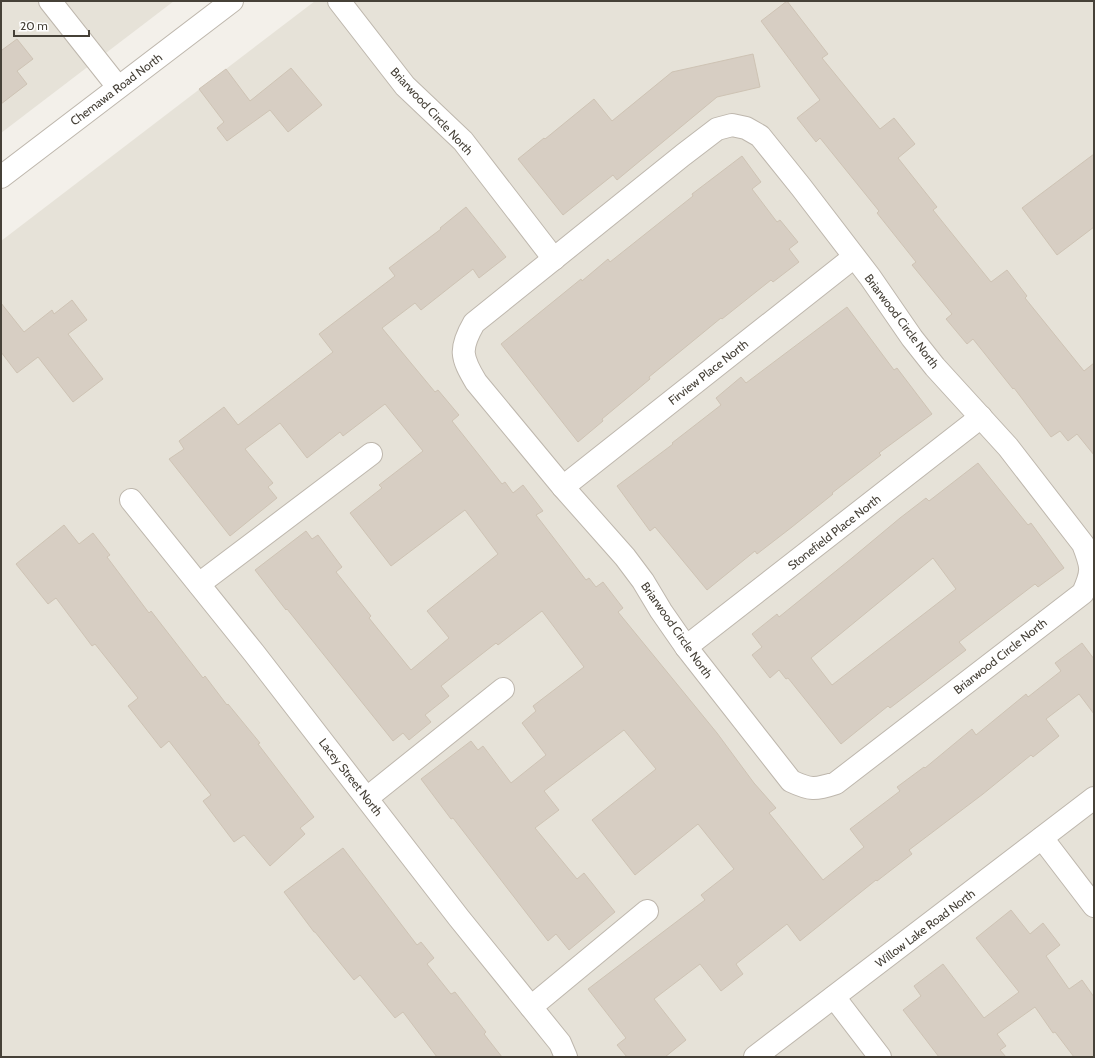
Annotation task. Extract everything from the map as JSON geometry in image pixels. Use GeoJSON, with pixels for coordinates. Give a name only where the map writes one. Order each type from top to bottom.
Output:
{"type":"FeatureCollection","features":[{"type":"Feature","properties":{"kind":"street"},"geometry":{"type":"LineString","coordinates":[[50,1],[118,87]]}},
{"type":"Feature","properties":{"kind":"street","name":"Chemawa Road North"},"geometry":{"type":"LineString","coordinates":[[1,177],[232,1]]}},
{"type":"Feature","properties":{"kind":"street","name":"Briarwood Circle North"},"geometry":{"type":"LineString","coordinates":[[338,1],[405,86],[463,141],[554,259]]}},
{"type":"Feature","properties":{"kind":"street","name":"Briarwood Circle North"},"geometry":{"type":"LineString","coordinates":[[732,125],[746,128],[760,136],[870,277],[912,338],[935,367],[1008,447],[1083,544],[1090,562],[1090,577],[1083,593],[836,784],[820,788],[805,788],[791,781],[686,647],[661,611],[643,581],[625,557],[563,488],[476,382],[468,368],[463,354],[466,337],[474,323],[554,259],[717,129],[732,125]]}},
{"type":"Feature","properties":{"kind":"street","name":"Firview Place North"},"geometry":{"type":"LineString","coordinates":[[563,488],[854,257]]}},
{"type":"Feature","properties":{"kind":"street","name":"Stonefield Place North"},"geometry":{"type":"LineString","coordinates":[[686,647],[982,417]]}},
{"type":"Feature","properties":{"kind":"street"},"geometry":{"type":"LineString","coordinates":[[199,584],[370,454]]}},
{"type":"Feature","properties":{"kind":"street","name":"Lacey Street North"},"geometry":{"type":"LineString","coordinates":[[131,500],[199,584],[459,918],[560,1044],[566,1057]]}},
{"type":"Feature","properties":{"kind":"street"},"geometry":{"type":"LineString","coordinates":[[367,798],[503,689]]}},
{"type":"Feature","properties":{"kind":"street","name":"Willow Lake Road North"},"geometry":{"type":"LineString","coordinates":[[755,1057],[1094,798]]}},
{"type":"Feature","properties":{"kind":"street"},"geometry":{"type":"LineString","coordinates":[[1042,838],[1094,906]]}},
{"type":"Feature","properties":{"kind":"street"},"geometry":{"type":"LineString","coordinates":[[530,1007],[647,911]]}},
{"type":"Feature","properties":{"kind":"street"},"geometry":{"type":"LineString","coordinates":[[834,997],[880,1057]]}},
{"type":"Feature","properties":{"kind":"shaded area"},"geometry":{"type":"Polygon","coordinates":[[[1,1],[174,1],[1,133],[1,1]]]}},
{"type":"Feature","properties":{"kind":"shaded area"},"geometry":{"type":"Polygon","coordinates":[[[315,1],[1094,1],[1094,1057],[1,1057],[1,241],[315,1]]]}},
{"type":"Feature","properties":{"kind":"building"},"geometry":{"type":"Polygon","coordinates":[[[787,1],[828,54],[822,58],[880,129],[894,118],[915,144],[898,158],[937,207],[933,210],[991,282],[1007,270],[1027,296],[1025,298],[1084,371],[1094,363],[1094,455],[1077,434],[1068,441],[1060,431],[1051,437],[1014,388],[1013,389],[973,339],[967,344],[946,319],[952,314],[912,265],[916,262],[877,213],[879,211],[820,138],[816,142],[797,118],[820,100],[761,21],[787,1]]]}},
{"type":"Feature","properties":{"kind":"building"},"geometry":{"type":"Polygon","coordinates":[[[17,39],[33,59],[17,71],[27,84],[1,104],[1,49],[2,50],[17,39]]]}},
{"type":"Feature","properties":{"kind":"building"},"geometry":{"type":"Polygon","coordinates":[[[753,54],[760,87],[717,97],[617,180],[613,175],[563,215],[518,159],[594,99],[612,121],[672,72],[753,54]]]}},
{"type":"Feature","properties":{"kind":"building"},"geometry":{"type":"Polygon","coordinates":[[[291,68],[322,105],[288,132],[270,110],[227,141],[217,128],[224,122],[199,89],[226,69],[250,101],[291,68]]]}},
{"type":"Feature","properties":{"kind":"building"},"geometry":{"type":"Polygon","coordinates":[[[1094,154],[1094,227],[1057,255],[1022,208],[1094,154]]]}},
{"type":"Feature","properties":{"kind":"building"},"geometry":{"type":"Polygon","coordinates":[[[742,156],[761,182],[752,189],[777,222],[780,220],[798,242],[789,249],[799,262],[773,282],[771,280],[722,319],[721,318],[649,377],[650,379],[602,419],[603,421],[578,442],[501,344],[581,279],[582,281],[608,259],[610,262],[693,196],[692,194],[742,156]]]}},
{"type":"Feature","properties":{"kind":"building"},"geometry":{"type":"Polygon","coordinates":[[[466,207],[506,257],[479,278],[473,269],[421,310],[415,303],[382,328],[435,392],[438,390],[459,415],[452,421],[502,484],[505,482],[513,493],[523,485],[543,511],[536,515],[586,580],[589,578],[596,587],[603,582],[623,608],[618,612],[717,733],[754,783],[776,808],[769,813],[823,880],[864,847],[850,829],[900,791],[897,787],[924,767],[925,768],[972,729],[976,735],[1026,694],[1028,697],[1061,671],[1055,663],[1082,643],[1094,659],[1094,714],[1079,694],[1046,719],[1059,736],[1033,757],[1031,755],[983,794],[909,850],[912,854],[877,881],[876,880],[800,941],[787,924],[736,964],[743,974],[721,991],[700,964],[654,999],[686,1040],[665,1057],[627,1057],[617,1045],[626,1038],[588,989],[705,900],[701,895],[734,869],[698,824],[635,875],[592,820],[656,769],[624,730],[544,791],[559,810],[535,828],[577,879],[584,873],[615,912],[569,950],[556,934],[548,941],[421,779],[471,741],[478,750],[483,746],[511,783],[546,755],[522,723],[536,711],[533,706],[584,667],[542,611],[498,645],[496,643],[441,686],[449,696],[425,715],[431,722],[409,740],[403,733],[393,741],[255,570],[306,531],[312,539],[318,535],[342,567],[336,572],[371,616],[369,618],[411,670],[449,638],[427,611],[498,554],[465,510],[391,566],[350,513],[382,488],[379,485],[423,451],[385,404],[343,436],[340,432],[307,458],[280,423],[245,449],[273,483],[268,487],[277,498],[230,536],[169,459],[184,449],[179,441],[224,407],[238,425],[333,352],[319,334],[395,276],[389,268],[441,229],[440,228],[466,207]]]}},
{"type":"Feature","properties":{"kind":"building"},"geometry":{"type":"Polygon","coordinates":[[[72,300],[87,320],[68,334],[103,379],[73,402],[38,357],[17,373],[1,352],[1,303],[24,332],[52,310],[54,314],[72,300]]]}},
{"type":"Feature","properties":{"kind":"building"},"geometry":{"type":"Polygon","coordinates":[[[847,307],[894,370],[897,368],[932,414],[879,453],[881,455],[832,493],[833,494],[792,527],[757,554],[755,551],[707,590],[655,527],[650,531],[617,486],[673,444],[672,443],[721,405],[716,398],[741,377],[746,383],[847,307]]]}},
{"type":"Feature","properties":{"kind":"building"},"geometry":{"type":"Polygon","coordinates":[[[978,463],[1028,525],[1031,523],[1064,568],[1038,587],[1035,584],[959,642],[966,650],[890,708],[888,706],[841,744],[788,678],[786,679],[779,670],[770,678],[752,655],[762,647],[752,634],[777,614],[779,617],[926,498],[929,501],[978,463]],[[933,558],[811,658],[832,685],[956,589],[933,558]]]}},
{"type":"Feature","properties":{"kind":"building"},"geometry":{"type":"Polygon","coordinates":[[[64,525],[79,544],[93,533],[110,555],[107,557],[149,613],[151,611],[203,678],[205,676],[227,705],[228,704],[260,743],[258,744],[314,817],[300,828],[305,834],[270,866],[244,835],[234,842],[203,801],[211,795],[169,741],[161,748],[128,706],[138,698],[95,644],[92,646],[56,598],[48,604],[16,564],[64,525]]]}},
{"type":"Feature","properties":{"kind":"building"},"geometry":{"type":"Polygon","coordinates":[[[343,848],[417,945],[421,942],[434,958],[427,964],[451,994],[455,992],[486,1032],[484,1034],[502,1057],[437,1057],[403,1012],[395,1018],[360,975],[354,980],[314,932],[284,892],[343,848]]]}},
{"type":"Feature","properties":{"kind":"building"},"geometry":{"type":"Polygon","coordinates":[[[1011,910],[1030,934],[1043,923],[1060,945],[1046,956],[1069,989],[1082,980],[1094,997],[1094,1057],[1074,1057],[1055,1032],[1053,1033],[1035,1007],[997,1034],[1006,1046],[1000,1050],[1006,1057],[939,1057],[903,1010],[921,996],[914,986],[943,964],[984,1018],[1019,992],[976,938],[1011,910]]]}}]}
